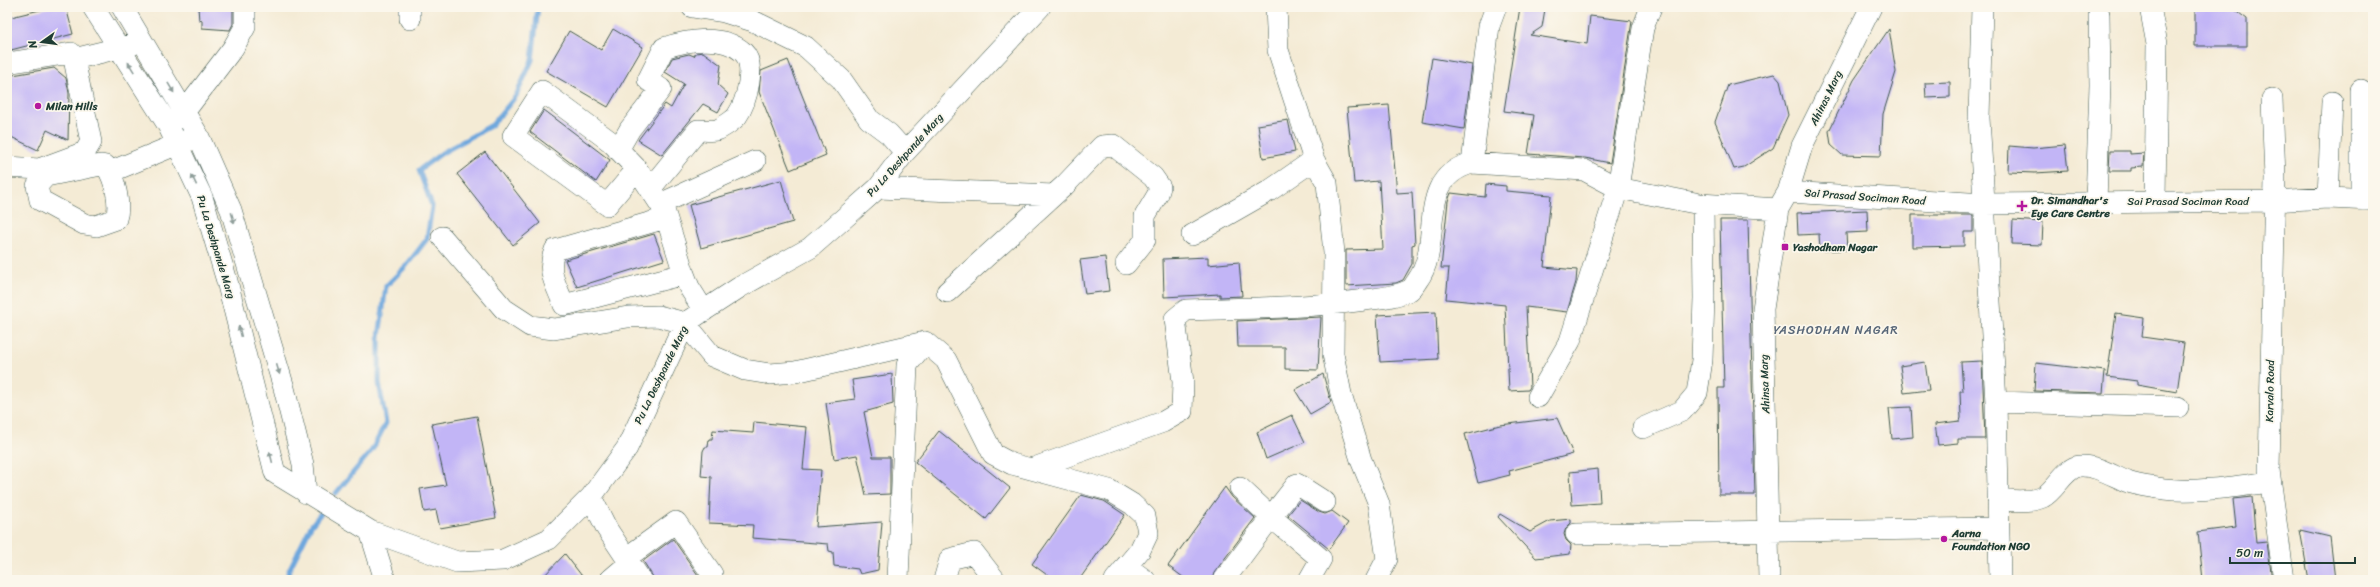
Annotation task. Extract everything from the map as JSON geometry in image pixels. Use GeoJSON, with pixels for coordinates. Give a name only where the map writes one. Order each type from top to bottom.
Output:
{"type":"FeatureCollection","features":[{"type":"Feature","properties":{"kind":"street","name":"Pu La Deshpande Marg"},"geometry":{"type":"LineString","coordinates":[[93,7],[168,125],[202,197],[225,273],[275,473],[370,531],[457,562],[503,560],[549,539],[591,496],[627,448],[685,323],[740,287],[810,248],[878,188],[905,152],[1040,7]]}},
{"type":"Feature","properties":{"kind":"street","name":"Pu La Deshpande Marg"},"geometry":{"type":"LineString","coordinates":[[122,7],[198,135],[233,217],[284,388],[303,464],[306,493]]}},
{"type":"Feature","properties":{"kind":"street"},"geometry":{"type":"LineString","coordinates":[[168,125],[185,111],[232,48],[245,27],[245,7]]}},
{"type":"Feature","properties":{"kind":"street"},"geometry":{"type":"LineString","coordinates":[[692,7],[724,12],[753,21],[806,47],[841,79],[869,119],[889,134],[905,152]]}},
{"type":"Feature","properties":{"kind":"street"},"geometry":{"type":"LineString","coordinates":[[1276,7],[1278,50],[1314,160],[1327,183],[1334,253],[1333,354],[1341,394],[1361,460],[1379,504],[1387,559],[1376,580]]}},
{"type":"Feature","properties":{"kind":"street"},"geometry":{"type":"LineString","coordinates":[[1030,469],[1163,422],[1182,410],[1183,382],[1176,319],[1186,310],[1334,304],[1396,295],[1411,290],[1425,271],[1436,196],[1440,186],[1458,167],[1472,163],[1489,26],[1496,7]]}},
{"type":"Feature","properties":{"kind":"street"},"geometry":{"type":"LineString","coordinates":[[1538,397],[1570,341],[1618,188],[1643,28],[1651,7]]}},
{"type":"Feature","properties":{"kind":"street","name":"Ahinas Marg"},"geometry":{"type":"LineString","coordinates":[[1783,200],[1802,146],[1871,7]]}},
{"type":"Feature","properties":{"kind":"street"},"geometry":{"type":"LineString","coordinates":[[1982,7],[1979,118],[1996,402],[1998,500],[1997,528],[2000,580]]}},
{"type":"Feature","properties":{"kind":"street"},"geometry":{"type":"LineString","coordinates":[[2150,7],[2157,44],[2155,201]]}},
{"type":"Feature","properties":{"kind":"street"},"geometry":{"type":"LineString","coordinates":[[2096,202],[2100,93],[2099,14]]}},
{"type":"Feature","properties":{"kind":"street"},"geometry":{"type":"LineString","coordinates":[[618,150],[630,129],[661,89],[648,80],[664,48],[685,40],[726,42],[744,53],[750,68],[747,92],[737,117],[717,130],[698,130],[659,204]]}},
{"type":"Feature","properties":{"kind":"street"},"geometry":{"type":"LineString","coordinates":[[74,59],[97,52],[120,49],[143,41]]}},
{"type":"Feature","properties":{"kind":"street"},"geometry":{"type":"LineString","coordinates":[[7,63],[71,53],[74,59],[91,142],[84,152],[39,169],[7,167]]}},
{"type":"Feature","properties":{"kind":"street"},"geometry":{"type":"LineString","coordinates":[[2362,90],[2367,200]]}},
{"type":"Feature","properties":{"kind":"street"},"geometry":{"type":"LineString","coordinates":[[637,169],[607,205],[513,136],[542,91],[618,150],[637,169],[659,204],[689,287],[704,310]]}},
{"type":"Feature","properties":{"kind":"street","name":"Karvalo Road"},"geometry":{"type":"LineString","coordinates":[[2272,98],[2275,178],[2273,201],[2269,470],[2284,580]]}},
{"type":"Feature","properties":{"kind":"street"},"geometry":{"type":"LineString","coordinates":[[2328,198],[2332,102]]}},
{"type":"Feature","properties":{"kind":"street"},"geometry":{"type":"LineString","coordinates":[[110,172],[178,146],[198,135]]}},
{"type":"Feature","properties":{"kind":"street"},"geometry":{"type":"LineString","coordinates":[[946,292],[1054,195],[1102,146],[1113,145],[1153,177],[1160,187],[1158,194],[1145,216],[1145,240],[1126,264]]}},
{"type":"Feature","properties":{"kind":"street"},"geometry":{"type":"LineString","coordinates":[[1192,235],[1269,191],[1314,160]]}},
{"type":"Feature","properties":{"kind":"street"},"geometry":{"type":"LineString","coordinates":[[684,274],[564,305],[552,276],[550,263],[555,250],[756,161]]}},
{"type":"Feature","properties":{"kind":"street","name":"Sai Prasad Sociman Road"},"geometry":{"type":"LineString","coordinates":[[1472,163],[1584,170],[1618,188],[1700,204],[1783,200],[1985,204],[2155,201],[2273,201],[2328,198],[2367,200]]}},
{"type":"Feature","properties":{"kind":"street"},"geometry":{"type":"LineString","coordinates":[[878,188],[1054,195]]}},
{"type":"Feature","properties":{"kind":"street","name":"Ahinsa Marg"},"geometry":{"type":"LineString","coordinates":[[1769,580],[1763,309],[1783,200]]}},
{"type":"Feature","properties":{"kind":"street"},"geometry":{"type":"LineString","coordinates":[[1643,428],[1682,411],[1697,393],[1702,360],[1704,298],[1704,206],[1700,204]]}},
{"type":"Feature","properties":{"kind":"street"},"geometry":{"type":"LineString","coordinates":[[442,237],[504,309],[530,326],[554,330],[628,317],[658,316],[685,323],[712,356],[745,370],[770,374],[795,372],[926,342]]}},
{"type":"Feature","properties":{"kind":"street"},"geometry":{"type":"LineString","coordinates":[[926,342],[946,360],[993,454],[1012,464],[1109,490],[1132,504],[1145,516],[1148,533],[1140,550],[1121,573],[1145,580]]}},
{"type":"Feature","properties":{"kind":"street"},"geometry":{"type":"LineString","coordinates":[[898,580],[907,365],[926,342]]}},
{"type":"Feature","properties":{"kind":"street"},"geometry":{"type":"LineString","coordinates":[[1996,402],[2178,407]]}},
{"type":"Feature","properties":{"kind":"street"},"geometry":{"type":"LineString","coordinates":[[1998,500],[2032,500],[2043,497],[2057,487],[2068,472],[2077,466],[2086,466],[2130,483],[2166,489],[2221,488],[2270,482]]}},
{"type":"Feature","properties":{"kind":"street"},"geometry":{"type":"LineString","coordinates":[[1224,580],[1271,517],[1298,484],[1325,502]]}},
{"type":"Feature","properties":{"kind":"street"},"geometry":{"type":"LineString","coordinates":[[1240,488],[1271,517],[1321,559],[1310,580]]}},
{"type":"Feature","properties":{"kind":"street"},"geometry":{"type":"LineString","coordinates":[[591,496],[607,529],[642,580]]}},
{"type":"Feature","properties":{"kind":"street"},"geometry":{"type":"LineString","coordinates":[[610,580],[628,561],[676,522],[710,578]]}},
{"type":"Feature","properties":{"kind":"street"},"geometry":{"type":"LineString","coordinates":[[1576,534],[1997,528]]}},
{"type":"Feature","properties":{"kind":"street"},"geometry":{"type":"LineString","coordinates":[[370,531],[385,580]]}},
{"type":"Feature","properties":{"kind":"street"},"geometry":{"type":"LineString","coordinates":[[944,580],[950,559],[974,553],[995,580]]}},
{"type":"Feature","properties":{"kind":"building"},"geometry":{"type":"Polygon","coordinates":[[[52,7],[66,7],[73,34],[7,51],[7,18],[52,7]]]}},
{"type":"Feature","properties":{"kind":"building"},"geometry":{"type":"Polygon","coordinates":[[[198,7],[233,7],[233,24],[230,30],[202,28],[202,20],[199,21],[198,7]]]}},
{"type":"Feature","properties":{"kind":"building"},"geometry":{"type":"Polygon","coordinates":[[[1520,7],[1545,9],[1542,27],[1530,35],[1587,44],[1590,16],[1632,21],[1610,163],[1585,158],[1528,154],[1534,115],[1504,111],[1520,7]]]}},
{"type":"Feature","properties":{"kind":"building"},"geometry":{"type":"Polygon","coordinates":[[[2195,7],[2231,7],[2247,19],[2247,46],[2195,46],[2195,7]]]}},
{"type":"Feature","properties":{"kind":"building"},"geometry":{"type":"Polygon","coordinates":[[[613,29],[643,47],[608,107],[546,71],[569,31],[601,50],[613,29]]]}},
{"type":"Feature","properties":{"kind":"building"},"geometry":{"type":"Polygon","coordinates":[[[1889,29],[1896,72],[1883,114],[1881,156],[1842,155],[1831,145],[1829,131],[1854,80],[1889,29]]]}},
{"type":"Feature","properties":{"kind":"building"},"geometry":{"type":"Polygon","coordinates":[[[703,52],[721,65],[718,85],[728,94],[718,112],[703,104],[662,155],[638,140],[665,104],[671,108],[684,84],[665,72],[672,58],[689,54],[694,56],[696,53],[703,52]]]}},
{"type":"Feature","properties":{"kind":"building"},"geometry":{"type":"Polygon","coordinates":[[[1432,58],[1472,65],[1464,129],[1422,122],[1432,58]]]}},
{"type":"Feature","properties":{"kind":"building"},"geometry":{"type":"Polygon","coordinates":[[[788,60],[826,155],[790,170],[759,92],[761,71],[788,60]]]}},
{"type":"Feature","properties":{"kind":"building","name":"Milan Hills"},"geometry":{"type":"Polygon","coordinates":[[[54,68],[66,78],[69,93],[68,140],[47,130],[38,150],[7,135],[7,76],[54,68]]]}},
{"type":"Feature","properties":{"kind":"building"},"geometry":{"type":"Polygon","coordinates":[[[1774,74],[1780,81],[1788,115],[1773,148],[1744,167],[1734,169],[1715,122],[1728,85],[1774,74]]]}},
{"type":"Feature","properties":{"kind":"building"},"geometry":{"type":"Polygon","coordinates":[[[1950,82],[1950,97],[1926,98],[1925,83],[1950,82]]]}},
{"type":"Feature","properties":{"kind":"building"},"geometry":{"type":"Polygon","coordinates":[[[1389,105],[1397,193],[1412,192],[1415,244],[1412,245],[1412,264],[1403,280],[1396,283],[1346,286],[1346,250],[1383,249],[1379,181],[1354,183],[1347,108],[1389,105]]]}},
{"type":"Feature","properties":{"kind":"building"},"geometry":{"type":"Polygon","coordinates":[[[544,110],[610,160],[596,182],[530,132],[544,110]]]}},
{"type":"Feature","properties":{"kind":"building"},"geometry":{"type":"Polygon","coordinates":[[[1288,120],[1295,152],[1263,158],[1258,125],[1288,120]]]}},
{"type":"Feature","properties":{"kind":"building"},"geometry":{"type":"Polygon","coordinates":[[[2065,145],[2068,171],[2035,173],[2008,172],[2009,146],[2033,148],[2065,145]]]}},
{"type":"Feature","properties":{"kind":"building"},"geometry":{"type":"Polygon","coordinates":[[[2110,151],[2130,151],[2130,154],[2144,153],[2143,167],[2131,168],[2131,171],[2109,171],[2110,151]]]}},
{"type":"Feature","properties":{"kind":"building"},"geometry":{"type":"Polygon","coordinates":[[[485,152],[540,223],[513,245],[457,174],[485,152]]]}},
{"type":"Feature","properties":{"kind":"building"},"geometry":{"type":"Polygon","coordinates":[[[781,180],[793,222],[701,248],[689,205],[781,180]]]}},
{"type":"Feature","properties":{"kind":"building"},"geometry":{"type":"Polygon","coordinates":[[[1486,184],[1506,186],[1506,191],[1551,195],[1544,267],[1577,270],[1576,282],[1567,312],[1526,307],[1530,387],[1528,390],[1509,391],[1505,305],[1446,299],[1449,268],[1441,268],[1448,201],[1451,193],[1485,197],[1486,184]]]}},
{"type":"Feature","properties":{"kind":"building"},"geometry":{"type":"Polygon","coordinates":[[[1867,210],[1868,232],[1846,233],[1847,250],[1820,251],[1819,234],[1798,235],[1797,213],[1867,210]]]}},
{"type":"Feature","properties":{"kind":"building"},"geometry":{"type":"Polygon","coordinates":[[[1912,215],[1973,215],[1973,232],[1964,232],[1964,246],[1912,247],[1912,215]]]}},
{"type":"Feature","properties":{"kind":"building"},"geometry":{"type":"Polygon","coordinates":[[[1720,220],[1748,220],[1755,495],[1719,495],[1718,388],[1724,388],[1720,220]]]}},
{"type":"Feature","properties":{"kind":"building"},"geometry":{"type":"Polygon","coordinates":[[[2013,220],[2043,222],[2042,245],[2012,244],[2013,220]]]}},
{"type":"Feature","properties":{"kind":"building"},"geometry":{"type":"Polygon","coordinates":[[[654,234],[664,260],[577,287],[565,260],[654,234]]]}},
{"type":"Feature","properties":{"kind":"building"},"geometry":{"type":"Polygon","coordinates":[[[1105,257],[1109,291],[1085,294],[1080,260],[1105,257]]]}},
{"type":"Feature","properties":{"kind":"building"},"geometry":{"type":"Polygon","coordinates":[[[1208,257],[1208,265],[1239,262],[1242,296],[1220,297],[1220,294],[1164,297],[1163,259],[1208,257]]]}},
{"type":"Feature","properties":{"kind":"building"},"geometry":{"type":"Polygon","coordinates":[[[1436,312],[1438,359],[1380,362],[1377,315],[1436,312]]]}},
{"type":"Feature","properties":{"kind":"building"},"geometry":{"type":"Polygon","coordinates":[[[2116,314],[2144,318],[2142,337],[2184,343],[2177,392],[2137,385],[2137,381],[2107,377],[2116,314]]]}},
{"type":"Feature","properties":{"kind":"building"},"geometry":{"type":"Polygon","coordinates":[[[1321,317],[1318,370],[1285,369],[1285,347],[1238,347],[1237,321],[1321,317]]]}},
{"type":"Feature","properties":{"kind":"building"},"geometry":{"type":"Polygon","coordinates":[[[1982,361],[1985,439],[1958,439],[1958,443],[1938,445],[1935,424],[1960,421],[1961,418],[1960,391],[1963,391],[1961,362],[1982,361]]]}},
{"type":"Feature","properties":{"kind":"building"},"geometry":{"type":"Polygon","coordinates":[[[1925,362],[1929,390],[1904,393],[1900,366],[1925,362]]]}},
{"type":"Feature","properties":{"kind":"building"},"geometry":{"type":"Polygon","coordinates":[[[2036,363],[2105,371],[2103,393],[2034,391],[2036,363]]]}},
{"type":"Feature","properties":{"kind":"building"},"geometry":{"type":"Polygon","coordinates":[[[892,374],[893,404],[864,412],[873,457],[890,457],[890,494],[866,495],[857,455],[834,459],[826,403],[855,399],[852,380],[892,374]]]}},
{"type":"Feature","properties":{"kind":"building"},"geometry":{"type":"Polygon","coordinates":[[[1323,374],[1331,402],[1310,414],[1295,390],[1323,374]]]}},
{"type":"Feature","properties":{"kind":"building"},"geometry":{"type":"Polygon","coordinates":[[[1911,407],[1913,437],[1892,439],[1889,408],[1911,407]]]}},
{"type":"Feature","properties":{"kind":"building"},"geometry":{"type":"Polygon","coordinates":[[[1292,415],[1305,442],[1266,459],[1257,432],[1292,415]]]}},
{"type":"Feature","properties":{"kind":"building"},"geometry":{"type":"Polygon","coordinates":[[[477,416],[496,518],[440,528],[436,510],[424,512],[420,489],[446,485],[432,424],[477,416]]]}},
{"type":"Feature","properties":{"kind":"building"},"geometry":{"type":"Polygon","coordinates":[[[1557,418],[1573,454],[1509,471],[1510,475],[1478,483],[1465,434],[1500,425],[1557,418]]]}},
{"type":"Feature","properties":{"kind":"building"},"geometry":{"type":"Polygon","coordinates":[[[754,422],[807,427],[803,469],[821,470],[816,527],[882,522],[878,570],[860,574],[858,569],[834,566],[833,552],[829,551],[828,544],[752,538],[753,525],[709,523],[711,477],[701,476],[703,451],[705,447],[708,447],[709,439],[712,439],[713,430],[753,433],[754,422]]]}},
{"type":"Feature","properties":{"kind":"building"},"geometry":{"type":"Polygon","coordinates":[[[939,431],[1010,488],[986,519],[915,462],[939,431]]]}},
{"type":"Feature","properties":{"kind":"building"},"geometry":{"type":"Polygon","coordinates":[[[1598,469],[1600,503],[1572,505],[1570,472],[1598,469]]]}},
{"type":"Feature","properties":{"kind":"building"},"geometry":{"type":"Polygon","coordinates":[[[1225,487],[1232,497],[1255,518],[1214,573],[1212,580],[1187,580],[1168,566],[1225,487]]]}},
{"type":"Feature","properties":{"kind":"building"},"geometry":{"type":"Polygon","coordinates":[[[1081,495],[1104,501],[1125,515],[1079,580],[1054,580],[1032,564],[1081,495]]]}},
{"type":"Feature","properties":{"kind":"building"},"geometry":{"type":"Polygon","coordinates":[[[2252,497],[2256,543],[2267,542],[2272,580],[2203,580],[2198,532],[2236,527],[2233,499],[2252,497]]]}},
{"type":"Feature","properties":{"kind":"building"},"geometry":{"type":"Polygon","coordinates":[[[1300,500],[1319,512],[1325,514],[1332,511],[1348,523],[1329,549],[1288,515],[1300,500]]]}},
{"type":"Feature","properties":{"kind":"building"},"geometry":{"type":"Polygon","coordinates":[[[1500,514],[1530,532],[1550,521],[1571,519],[1571,523],[1566,528],[1564,534],[1566,540],[1571,545],[1570,554],[1536,558],[1498,517],[1500,514]]]}},
{"type":"Feature","properties":{"kind":"building"},"geometry":{"type":"Polygon","coordinates":[[[2300,530],[2330,537],[2335,580],[2309,580],[2300,530]]]}},
{"type":"Feature","properties":{"kind":"building"},"geometry":{"type":"Polygon","coordinates":[[[673,539],[698,575],[693,580],[655,580],[643,561],[673,539]]]}},
{"type":"Feature","properties":{"kind":"building"},"geometry":{"type":"Polygon","coordinates":[[[565,554],[585,580],[540,580],[565,554]]]}},
{"type":"Feature","properties":{"kind":"waterway"},"geometry":{"type":"LineString","coordinates":[[336,493],[372,450],[386,423],[379,383],[379,337],[386,286],[406,266],[427,239],[432,206],[419,170],[442,153],[492,125],[516,96],[532,60],[538,7]]}},
{"type":"Feature","properties":{"kind":"waterway"},"geometry":{"type":"LineString","coordinates":[[290,580],[288,572],[311,526],[324,509]]}},
{"type":"Feature","properties":{"kind":"place","name":"Milan Hills"},"geometry":{"type":"Point","coordinates":[38,106]}},
{"type":"Feature","properties":{"kind":"place","name":"Dr. Simandhar's Eye Care Centre"},"geometry":{"type":"Point","coordinates":[2022,206]}},
{"type":"Feature","properties":{"kind":"place","name":"Yashodham Nagar"},"geometry":{"type":"Point","coordinates":[1785,247]}},
{"type":"Feature","properties":{"kind":"place","name":"Aarna Foundation NGO"},"geometry":{"type":"Point","coordinates":[1944,539]}},
{"type":"Feature","properties":{"kind":"district","name":"YASHODHAN NAGAR"},"geometry":{"type":"Point","coordinates":[1836,330]}}]}
